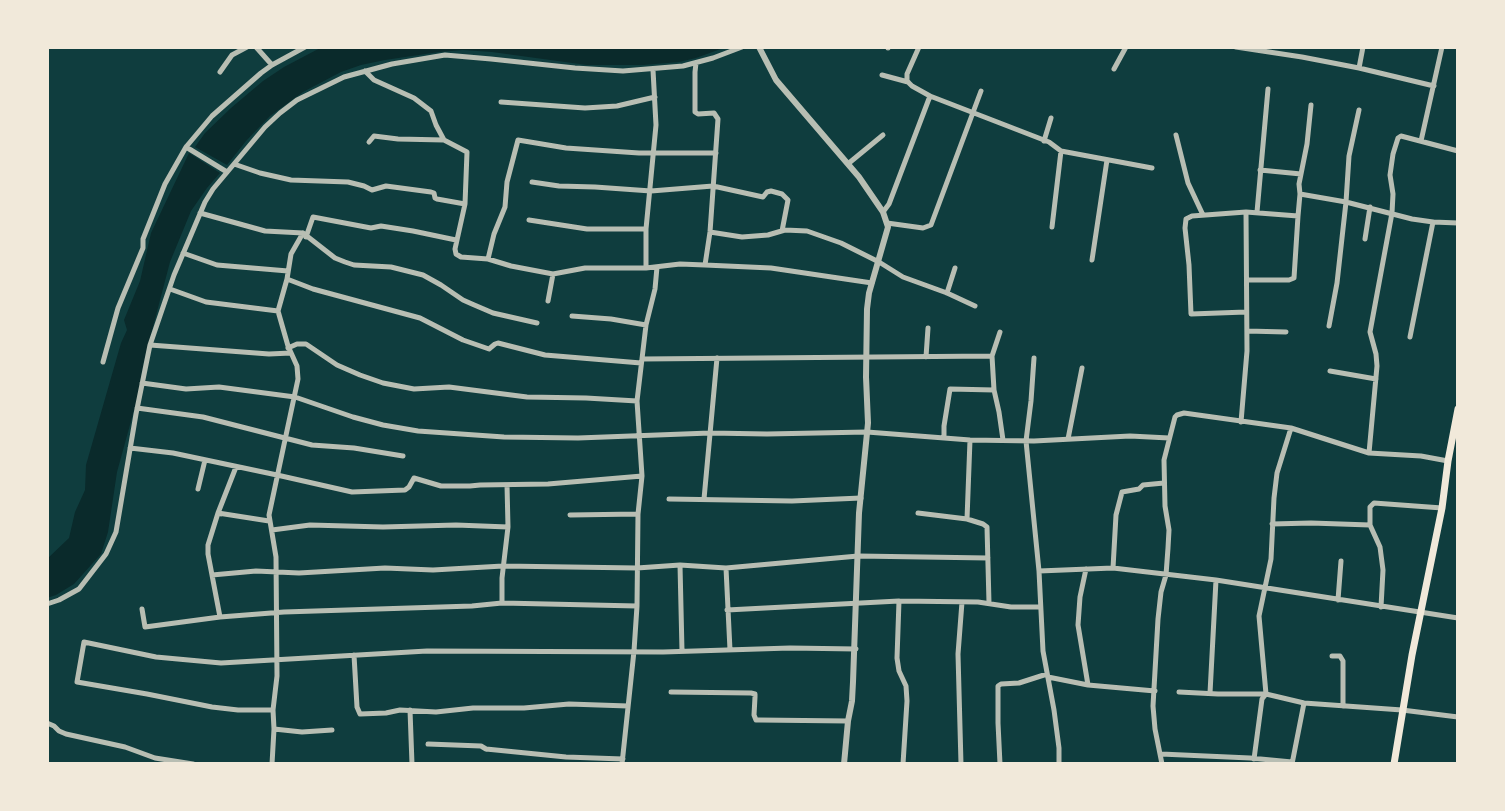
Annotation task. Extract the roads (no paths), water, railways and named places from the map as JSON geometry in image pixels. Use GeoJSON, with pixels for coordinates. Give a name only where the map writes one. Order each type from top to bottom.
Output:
{"type":"FeatureCollection","features":[{"type":"Feature","properties":{"kind":"main road"},"geometry":{"type":"LineString","coordinates":[[1394,764],[1442,508],[1448,461],[1454,448],[1458,409]]}},
{"type":"Feature","properties":{"kind":"street"},"geometry":{"type":"LineString","coordinates":[[220,72],[232,55],[247,47]]}},
{"type":"Feature","properties":{"kind":"street"},"geometry":{"type":"LineString","coordinates":[[256,47],[272,65]]}},
{"type":"Feature","properties":{"kind":"street"},"geometry":{"type":"LineString","coordinates":[[103,362],[118,308],[143,248],[143,239],[165,184],[187,148],[212,116],[272,65],[304,47]]}},
{"type":"Feature","properties":{"kind":"street"},"geometry":{"type":"LineString","coordinates":[[47,604],[79,589],[106,554],[116,532],[150,345],[158,318],[200,214],[225,171],[265,127],[297,100],[344,77],[392,64],[445,55],[623,71],[653,70],[696,63],[742,47]]}},
{"type":"Feature","properties":{"kind":"street"},"geometry":{"type":"LineString","coordinates":[[759,47],[776,80],[849,163],[883,212],[887,223],[888,232],[867,309],[869,410],[861,498],[856,649],[844,764]]}},
{"type":"Feature","properties":{"kind":"street"},"geometry":{"type":"LineString","coordinates":[[908,82],[907,74],[919,47]]}},
{"type":"Feature","properties":{"kind":"street"},"geometry":{"type":"LineString","coordinates":[[1114,69],[1126,47]]}},
{"type":"Feature","properties":{"kind":"street"},"geometry":{"type":"LineString","coordinates":[[1238,47],[1359,68],[1434,86]]}},
{"type":"Feature","properties":{"kind":"street"},"geometry":{"type":"LineString","coordinates":[[1359,68],[1363,47]]}},
{"type":"Feature","properties":{"kind":"street"},"geometry":{"type":"LineString","coordinates":[[1422,141],[1442,47]]}},
{"type":"Feature","properties":{"kind":"street"},"geometry":{"type":"LineString","coordinates":[[696,63],[695,112],[715,113],[718,117],[705,265]]}},
{"type":"Feature","properties":{"kind":"street"},"geometry":{"type":"LineString","coordinates":[[646,268],[646,229],[656,125],[653,70]]}},
{"type":"Feature","properties":{"kind":"street"},"geometry":{"type":"LineString","coordinates":[[365,71],[374,80],[414,98],[431,111],[444,140]]}},
{"type":"Feature","properties":{"kind":"street"},"geometry":{"type":"LineString","coordinates":[[881,75],[908,82],[930,96],[1044,141],[1061,151],[1152,168]]}},
{"type":"Feature","properties":{"kind":"street"},"geometry":{"type":"LineString","coordinates":[[1257,212],[1268,89]]}},
{"type":"Feature","properties":{"kind":"street"},"geometry":{"type":"LineString","coordinates":[[887,223],[923,228],[931,225],[981,91]]}},
{"type":"Feature","properties":{"kind":"street"},"geometry":{"type":"LineString","coordinates":[[883,212],[889,204],[930,96]]}},
{"type":"Feature","properties":{"kind":"street"},"geometry":{"type":"LineString","coordinates":[[501,102],[585,108],[617,106],[655,97]]}},
{"type":"Feature","properties":{"kind":"street"},"geometry":{"type":"LineString","coordinates":[[1247,280],[1294,278],[1299,184],[1311,105]]}},
{"type":"Feature","properties":{"kind":"street"},"geometry":{"type":"LineString","coordinates":[[1329,326],[1337,283],[1349,156],[1359,110]]}},
{"type":"Feature","properties":{"kind":"street"},"geometry":{"type":"LineString","coordinates":[[1044,141],[1051,118]]}},
{"type":"Feature","properties":{"kind":"street"},"geometry":{"type":"LineString","coordinates":[[849,163],[883,135]]}},
{"type":"Feature","properties":{"kind":"street"},"geometry":{"type":"LineString","coordinates":[[1177,135],[1188,183],[1203,215]]}},
{"type":"Feature","properties":{"kind":"street"},"geometry":{"type":"LineString","coordinates":[[369,142],[374,136],[444,140],[467,152],[465,204],[454,249],[456,254],[467,258],[488,259],[553,274],[586,268],[646,268],[680,264],[771,268],[872,283]]}},
{"type":"Feature","properties":{"kind":"street"},"geometry":{"type":"LineString","coordinates":[[1369,453],[1377,379],[1376,354],[1370,332],[1392,213],[1394,194],[1391,167],[1398,138],[1403,136],[1458,151]]}},
{"type":"Feature","properties":{"kind":"street"},"geometry":{"type":"LineString","coordinates":[[488,259],[505,207],[507,182],[518,140],[566,148],[716,153]]}},
{"type":"Feature","properties":{"kind":"street"},"geometry":{"type":"LineString","coordinates":[[187,148],[225,171]]}},
{"type":"Feature","properties":{"kind":"street"},"geometry":{"type":"LineString","coordinates":[[1052,226],[1061,151]]}},
{"type":"Feature","properties":{"kind":"street"},"geometry":{"type":"LineString","coordinates":[[1092,260],[1107,159]]}},
{"type":"Feature","properties":{"kind":"street"},"geometry":{"type":"LineString","coordinates":[[234,164],[291,180],[348,182],[372,190],[386,186],[434,193],[437,199],[465,204]]}},
{"type":"Feature","properties":{"kind":"street"},"geometry":{"type":"LineString","coordinates":[[1260,170],[1301,174]]}},
{"type":"Feature","properties":{"kind":"street"},"geometry":{"type":"LineString","coordinates":[[532,182],[651,191],[713,186],[763,197],[769,191],[782,194],[788,200],[782,231]]}},
{"type":"Feature","properties":{"kind":"street"},"geometry":{"type":"LineString","coordinates":[[1300,194],[1370,207],[1412,219],[1458,223]]}},
{"type":"Feature","properties":{"kind":"street"},"geometry":{"type":"LineString","coordinates":[[1365,239],[1370,207]]}},
{"type":"Feature","properties":{"kind":"street"},"geometry":{"type":"LineString","coordinates":[[1241,422],[1247,351],[1246,212]]}},
{"type":"Feature","properties":{"kind":"street"},"geometry":{"type":"LineString","coordinates":[[1246,312],[1191,313],[1185,221],[1192,216],[1246,212],[1298,216]]}},
{"type":"Feature","properties":{"kind":"street"},"geometry":{"type":"LineString","coordinates":[[200,214],[265,230],[304,235],[335,258],[345,262],[391,267],[423,275],[463,300],[494,313],[537,323]]}},
{"type":"Feature","properties":{"kind":"street"},"geometry":{"type":"LineString","coordinates":[[272,764],[277,676],[276,557],[269,510],[297,385],[297,366],[280,324],[278,311],[293,249],[313,217],[371,228],[381,226],[413,230],[456,240]]}},
{"type":"Feature","properties":{"kind":"street"},"geometry":{"type":"LineString","coordinates":[[530,220],[587,229],[646,229]]}},
{"type":"Feature","properties":{"kind":"street"},"geometry":{"type":"LineString","coordinates":[[1410,337],[1433,222]]}},
{"type":"Feature","properties":{"kind":"street"},"geometry":{"type":"LineString","coordinates":[[710,232],[742,237],[801,230],[827,237],[903,277],[975,306]]}},
{"type":"Feature","properties":{"kind":"street"},"geometry":{"type":"LineString","coordinates":[[183,253],[217,265],[288,271]]}},
{"type":"Feature","properties":{"kind":"street"},"geometry":{"type":"LineString","coordinates":[[428,744],[481,746],[486,749],[623,761],[637,606],[638,514],[642,476],[636,401],[657,267]]}},
{"type":"Feature","properties":{"kind":"street"},"geometry":{"type":"LineString","coordinates":[[947,293],[955,268]]}},
{"type":"Feature","properties":{"kind":"street"},"geometry":{"type":"LineString","coordinates":[[548,302],[553,274]]}},
{"type":"Feature","properties":{"kind":"street"},"geometry":{"type":"LineString","coordinates":[[287,279],[313,289],[420,318],[454,336],[489,349],[498,343],[545,355],[641,361],[992,356]]}},
{"type":"Feature","properties":{"kind":"street"},"geometry":{"type":"LineString","coordinates":[[170,289],[206,302],[278,311]]}},
{"type":"Feature","properties":{"kind":"street"},"geometry":{"type":"LineString","coordinates":[[572,316],[646,324]]}},
{"type":"Feature","properties":{"kind":"street"},"geometry":{"type":"LineString","coordinates":[[926,357],[928,328]]}},
{"type":"Feature","properties":{"kind":"street"},"geometry":{"type":"LineString","coordinates":[[1247,331],[1286,332]]}},
{"type":"Feature","properties":{"kind":"street"},"geometry":{"type":"LineString","coordinates":[[1000,332],[992,356],[993,390],[1003,440]]}},
{"type":"Feature","properties":{"kind":"street"},"geometry":{"type":"LineString","coordinates":[[150,345],[269,354],[290,351],[297,344],[306,344],[337,365],[360,375],[415,389],[449,387],[527,397],[636,401]]}},
{"type":"Feature","properties":{"kind":"street"},"geometry":{"type":"LineString","coordinates":[[704,499],[717,358]]}},
{"type":"Feature","properties":{"kind":"street"},"geometry":{"type":"LineString","coordinates":[[1034,358],[1026,441],[1047,676],[1059,748],[1059,764]]}},
{"type":"Feature","properties":{"kind":"street"},"geometry":{"type":"LineString","coordinates":[[1068,439],[1082,368]]}},
{"type":"Feature","properties":{"kind":"street"},"geometry":{"type":"LineString","coordinates":[[1330,371],[1377,379]]}},
{"type":"Feature","properties":{"kind":"street"},"geometry":{"type":"LineString","coordinates":[[142,383],[186,389],[219,387],[295,397],[372,423],[418,431],[505,437],[867,432],[970,440],[1026,441],[1130,436],[1170,438]]}},
{"type":"Feature","properties":{"kind":"street"},"geometry":{"type":"LineString","coordinates":[[944,438],[950,389],[993,390]]}},
{"type":"Feature","properties":{"kind":"street"},"geometry":{"type":"LineString","coordinates":[[137,408],[202,416],[312,445],[403,456]]}},
{"type":"Feature","properties":{"kind":"street"},"geometry":{"type":"LineString","coordinates":[[1162,764],[1153,706],[1158,619],[1166,575],[1169,530],[1164,460],[1175,418],[1180,414],[1291,428],[1369,453],[1421,456],[1448,461]]}},
{"type":"Feature","properties":{"kind":"street"},"geometry":{"type":"LineString","coordinates":[[1254,759],[1262,699],[1266,694],[1258,621],[1271,559],[1277,473],[1291,428]]}},
{"type":"Feature","properties":{"kind":"street"},"geometry":{"type":"LineString","coordinates":[[967,519],[970,440]]}},
{"type":"Feature","properties":{"kind":"street"},"geometry":{"type":"LineString","coordinates":[[130,448],[155,450],[352,492],[405,490],[414,478],[440,486],[569,482],[642,476]]}},
{"type":"Feature","properties":{"kind":"street"},"geometry":{"type":"LineString","coordinates":[[198,489],[205,460]]}},
{"type":"Feature","properties":{"kind":"street"},"geometry":{"type":"LineString","coordinates":[[220,617],[208,545],[236,467]]}},
{"type":"Feature","properties":{"kind":"street"},"geometry":{"type":"LineString","coordinates":[[1113,568],[1116,515],[1122,492],[1139,489],[1143,485],[1164,483]]}},
{"type":"Feature","properties":{"kind":"street"},"geometry":{"type":"LineString","coordinates":[[502,603],[508,527],[507,485]]}},
{"type":"Feature","properties":{"kind":"street"},"geometry":{"type":"LineString","coordinates":[[669,499],[861,498]]}},
{"type":"Feature","properties":{"kind":"street"},"geometry":{"type":"LineString","coordinates":[[1381,607],[1383,570],[1380,547],[1370,525],[1372,503],[1442,508]]}},
{"type":"Feature","properties":{"kind":"street"},"geometry":{"type":"LineString","coordinates":[[218,513],[269,521]]}},
{"type":"Feature","properties":{"kind":"street"},"geometry":{"type":"LineString","coordinates":[[918,513],[967,519],[987,527],[989,603]]}},
{"type":"Feature","properties":{"kind":"street"},"geometry":{"type":"LineString","coordinates":[[570,515],[638,514]]}},
{"type":"Feature","properties":{"kind":"street"},"geometry":{"type":"LineString","coordinates":[[1272,524],[1370,525]]}},
{"type":"Feature","properties":{"kind":"street"},"geometry":{"type":"LineString","coordinates":[[272,530],[310,525],[508,527]]}},
{"type":"Feature","properties":{"kind":"street"},"geometry":{"type":"LineString","coordinates":[[212,575],[256,571],[299,573],[503,566],[637,568],[680,565],[726,568],[858,556],[988,558]]}},
{"type":"Feature","properties":{"kind":"street"},"geometry":{"type":"LineString","coordinates":[[1338,600],[1341,561]]}},
{"type":"Feature","properties":{"kind":"street"},"geometry":{"type":"LineString","coordinates":[[680,565],[682,651]]}},
{"type":"Feature","properties":{"kind":"street"},"geometry":{"type":"LineString","coordinates":[[726,568],[730,650]]}},
{"type":"Feature","properties":{"kind":"street"},"geometry":{"type":"LineString","coordinates":[[1039,571],[1113,568],[1216,580],[1458,618]]}},
{"type":"Feature","properties":{"kind":"street"},"geometry":{"type":"LineString","coordinates":[[1086,569],[1078,625],[1088,685]]}},
{"type":"Feature","properties":{"kind":"street"},"geometry":{"type":"LineString","coordinates":[[1210,693],[1216,580]]}},
{"type":"Feature","properties":{"kind":"street"},"geometry":{"type":"LineString","coordinates":[[727,610],[899,601],[1040,607]]}},
{"type":"Feature","properties":{"kind":"street"},"geometry":{"type":"LineString","coordinates":[[899,601],[897,657],[899,671],[906,687],[907,701],[903,764]]}},
{"type":"Feature","properties":{"kind":"street"},"geometry":{"type":"LineString","coordinates":[[961,764],[958,654],[962,602]]}},
{"type":"Feature","properties":{"kind":"street"},"geometry":{"type":"LineString","coordinates":[[142,609],[145,627],[276,612],[502,603],[637,606]]}},
{"type":"Feature","properties":{"kind":"street"},"geometry":{"type":"LineString","coordinates":[[273,710],[212,707],[77,682],[84,642],[185,661],[230,662],[427,651],[856,649]]}},
{"type":"Feature","properties":{"kind":"street"},"geometry":{"type":"LineString","coordinates":[[354,655],[357,707],[360,714],[400,710],[436,712],[581,704],[628,706]]}},
{"type":"Feature","properties":{"kind":"street"},"geometry":{"type":"LineString","coordinates":[[1332,656],[1340,656],[1343,661],[1343,706]]}},
{"type":"Feature","properties":{"kind":"street"},"geometry":{"type":"LineString","coordinates":[[1000,764],[999,685],[1047,676],[1088,685],[1155,691]]}},
{"type":"Feature","properties":{"kind":"street"},"geometry":{"type":"LineString","coordinates":[[1180,691],[1266,694],[1304,703],[1458,717]]}},
{"type":"Feature","properties":{"kind":"street"},"geometry":{"type":"LineString","coordinates":[[671,692],[751,692],[755,694],[756,720],[848,721]]}},
{"type":"Feature","properties":{"kind":"street"},"geometry":{"type":"LineString","coordinates":[[1161,754],[1292,763],[1304,703]]}},
{"type":"Feature","properties":{"kind":"street"},"geometry":{"type":"LineString","coordinates":[[410,710],[412,764]]}},
{"type":"Feature","properties":{"kind":"street"},"geometry":{"type":"LineString","coordinates":[[47,723],[66,734],[125,747],[155,758],[193,764]]}},
{"type":"Feature","properties":{"kind":"street"},"geometry":{"type":"LineString","coordinates":[[274,729],[302,732],[332,730]]}},
{"type":"Feature","properties":{"kind":"water"},"geometry":{"type":"Polygon","coordinates":[[[322,47],[726,47],[679,62],[643,65],[587,65],[463,50],[385,60],[341,72],[303,92],[270,116],[227,165],[195,147],[205,133],[263,81],[322,47]]]}},
{"type":"Feature","properties":{"kind":"water"},"geometry":{"type":"Polygon","coordinates":[[[189,153],[220,173],[191,211],[170,262],[117,472],[108,532],[101,554],[74,584],[47,598],[47,559],[69,538],[75,512],[85,490],[86,465],[127,330],[124,320],[140,281],[151,233],[189,153]]]}}]}
